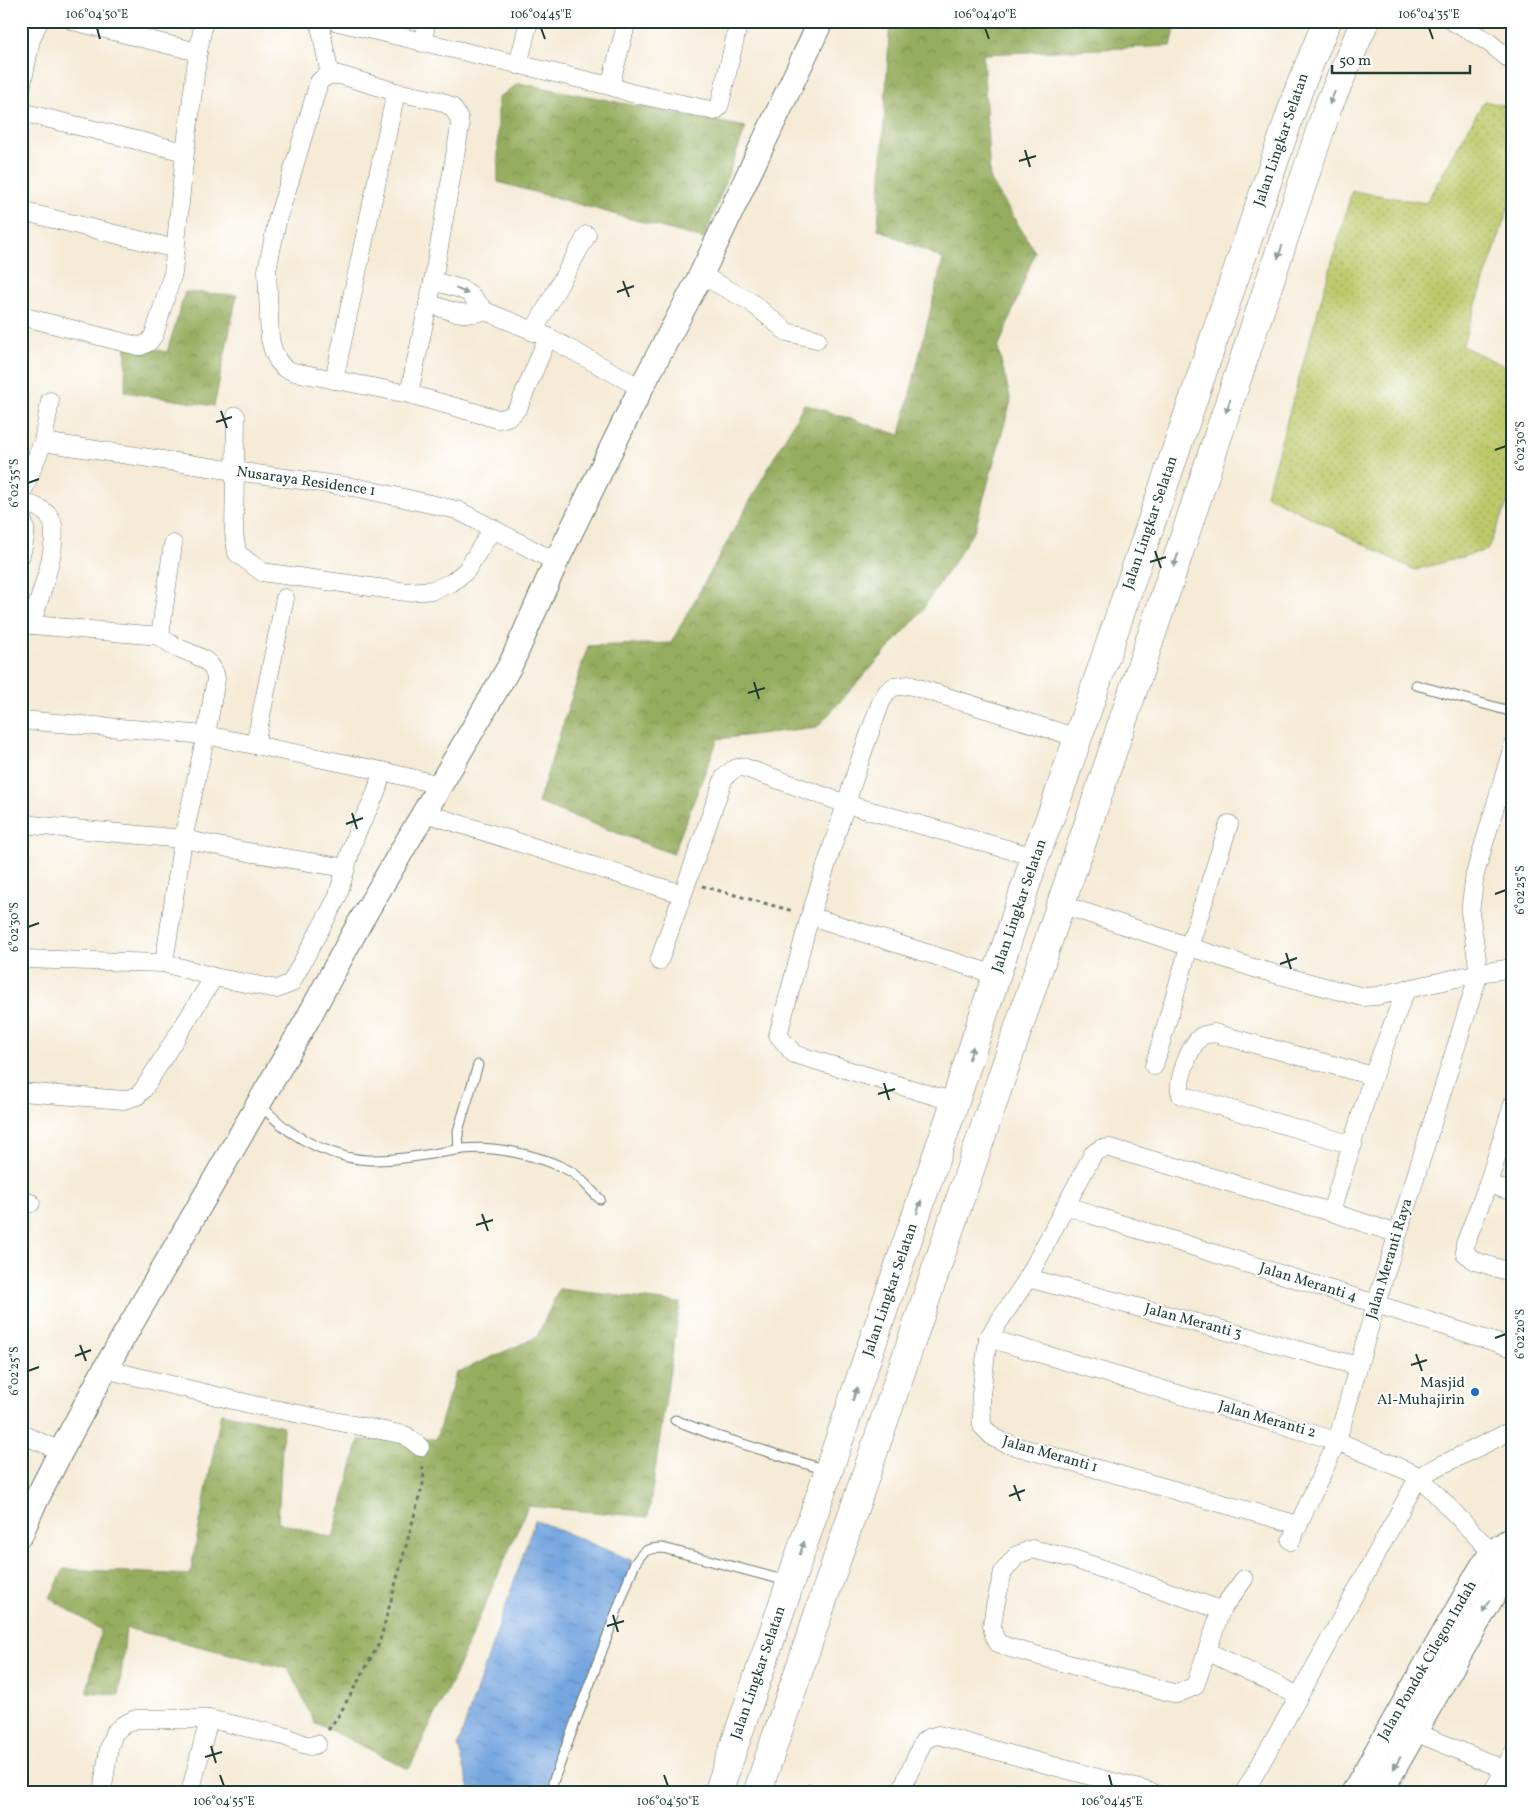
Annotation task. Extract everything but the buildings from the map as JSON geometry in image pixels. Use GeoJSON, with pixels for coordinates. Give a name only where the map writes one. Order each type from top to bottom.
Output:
{"type":"FeatureCollection","features":[{"type":"Feature","properties":{"kind":"highway","name":"Jalan Lingkar Selatan"},"geometry":{"type":"LineString","coordinates":[[718,1793],[955,1102],[1035,857],[1056,802],[1299,90],[1327,21]]}},
{"type":"Feature","properties":{"kind":"highway"},"geometry":{"type":"LineString","coordinates":[[757,1793],[1093,810],[1328,107],[1365,21]]}},
{"type":"Feature","properties":{"kind":"highway"},"geometry":{"type":"LineString","coordinates":[[1056,802],[1093,810]]}},
{"type":"Feature","properties":{"kind":"highway"},"geometry":{"type":"LineString","coordinates":[[770,1640],[804,1656]]}},
{"type":"Feature","properties":{"kind":"street"},"geometry":{"type":"LineString","coordinates":[[21,89],[31,40],[39,21]]}},
{"type":"Feature","properties":{"kind":"street"},"geometry":{"type":"LineString","coordinates":[[73,21],[198,52]]}},
{"type":"Feature","properties":{"kind":"street"},"geometry":{"type":"LineString","coordinates":[[21,316],[132,344],[144,345],[154,335],[171,280],[176,249],[185,152],[204,21]]}},
{"type":"Feature","properties":{"kind":"street"},"geometry":{"type":"LineString","coordinates":[[319,21],[330,75]]}},
{"type":"Feature","properties":{"kind":"street"},"geometry":{"type":"LineString","coordinates":[[334,21],[712,111],[716,110],[720,104],[739,21]]}},
{"type":"Feature","properties":{"kind":"street"},"geometry":{"type":"LineString","coordinates":[[422,42],[427,21]]}},
{"type":"Feature","properties":{"kind":"street"},"geometry":{"type":"LineString","coordinates":[[518,65],[529,21]]}},
{"type":"Feature","properties":{"kind":"street"},"geometry":{"type":"LineString","coordinates":[[610,86],[627,21]]}},
{"type":"Feature","properties":{"kind":"street"},"geometry":{"type":"LineString","coordinates":[[21,1534],[61,1451],[105,1369],[306,1022],[359,924],[511,664],[556,562],[641,388],[701,275],[821,21]]}},
{"type":"Feature","properties":{"kind":"street"},"geometry":{"type":"LineString","coordinates":[[1452,21],[1487,41],[1513,62]]}},
{"type":"Feature","properties":{"kind":"street"},"geometry":{"type":"LineString","coordinates":[[409,394],[433,281],[460,127],[459,118],[447,103],[396,92],[340,75],[330,75],[322,79],[319,82],[278,217],[268,270],[267,292],[270,339],[278,361],[284,368],[294,372],[409,394],[498,419],[512,416],[519,406],[541,334],[587,235]]}},
{"type":"Feature","properties":{"kind":"street"},"geometry":{"type":"LineString","coordinates":[[334,380],[396,92]]}},
{"type":"Feature","properties":{"kind":"street"},"geometry":{"type":"LineString","coordinates":[[21,112],[185,152]]}},
{"type":"Feature","properties":{"kind":"street"},"geometry":{"type":"LineString","coordinates":[[21,211],[176,249]]}},
{"type":"Feature","properties":{"kind":"street"},"geometry":{"type":"LineString","coordinates":[[701,275],[751,302],[787,332],[817,339]]}},
{"type":"Feature","properties":{"kind":"street"},"geometry":{"type":"LineString","coordinates":[[433,281],[461,289],[470,294],[485,311],[541,334],[641,388]]}},
{"type":"Feature","properties":{"kind":"street"},"geometry":{"type":"LineString","coordinates":[[428,303],[461,314],[485,311]]}},
{"type":"Feature","properties":{"kind":"street"},"geometry":{"type":"LineString","coordinates":[[21,496],[43,442],[50,401]]}},
{"type":"Feature","properties":{"kind":"street"},"geometry":{"type":"LineString","coordinates":[[236,416],[234,533],[236,553],[262,572],[406,592],[433,590],[451,583],[466,571],[493,528]]}},
{"type":"Feature","properties":{"kind":"street","name":"Nusaraya Residence 1"},"geometry":{"type":"LineString","coordinates":[[43,442],[359,488],[457,510],[556,562]]}},
{"type":"Feature","properties":{"kind":"street"},"geometry":{"type":"LineString","coordinates":[[21,502],[39,507],[51,519],[55,536],[48,570],[26,624],[160,636],[173,645],[208,661],[215,670],[216,679],[206,735],[183,839],[164,963]]}},
{"type":"Feature","properties":{"kind":"street"},"geometry":{"type":"LineString","coordinates":[[21,518],[26,525],[26,531],[21,555]]}},
{"type":"Feature","properties":{"kind":"street"},"geometry":{"type":"LineString","coordinates":[[160,636],[173,544]]}},
{"type":"Feature","properties":{"kind":"street"},"geometry":{"type":"LineString","coordinates":[[255,745],[285,598]]}},
{"type":"Feature","properties":{"kind":"street"},"geometry":{"type":"LineString","coordinates":[[955,1102],[794,1054],[778,1035],[810,916],[846,804],[881,702],[887,692],[893,687],[909,685],[1078,738]]}},
{"type":"Feature","properties":{"kind":"street"},"geometry":{"type":"LineString","coordinates":[[21,720],[206,735],[382,771],[440,785]]}},
{"type":"Feature","properties":{"kind":"street"},"geometry":{"type":"LineString","coordinates":[[1479,973],[1470,912],[1475,874],[1513,746]]}},
{"type":"Feature","properties":{"kind":"street"},"geometry":{"type":"LineString","coordinates":[[659,961],[724,778],[732,769],[744,768],[846,804],[1035,857]]}},
{"type":"Feature","properties":{"kind":"street"},"geometry":{"type":"LineString","coordinates":[[21,959],[164,963],[214,977],[277,989],[291,983],[337,898],[359,827],[378,789],[382,771]]}},
{"type":"Feature","properties":{"kind":"street"},"geometry":{"type":"LineString","coordinates":[[425,813],[684,888]]}},
{"type":"Feature","properties":{"kind":"street"},"geometry":{"type":"LineString","coordinates":[[21,824],[183,839],[346,868]]}},
{"type":"Feature","properties":{"kind":"street"},"geometry":{"type":"LineString","coordinates":[[1154,1066],[1189,947],[1229,824]]}},
{"type":"Feature","properties":{"kind":"street"},"geometry":{"type":"LineString","coordinates":[[1060,904],[1256,969],[1363,997],[1377,996],[1479,973],[1513,968]]}},
{"type":"Feature","properties":{"kind":"street"},"geometry":{"type":"LineString","coordinates":[[810,916],[996,975]]}},
{"type":"Feature","properties":{"kind":"street","name":"Jalan Meranti Raya"},"geometry":{"type":"LineString","coordinates":[[1295,1533],[1337,1441],[1376,1304],[1479,973]]}},
{"type":"Feature","properties":{"kind":"street"},"geometry":{"type":"LineString","coordinates":[[21,1092],[124,1100],[137,1096],[143,1090],[214,977]]}},
{"type":"Feature","properties":{"kind":"street"},"geometry":{"type":"LineString","coordinates":[[1331,1212],[1374,1076],[1406,989]]}},
{"type":"Feature","properties":{"kind":"street"},"geometry":{"type":"LineString","coordinates":[[1353,1145],[1181,1095],[1179,1088],[1186,1063],[1196,1043],[1203,1036],[1214,1033],[1374,1076]]}},
{"type":"Feature","properties":{"kind":"street"},"geometry":{"type":"LineString","coordinates":[[1513,1104],[1510,1122],[1465,1244],[1465,1253],[1475,1261],[1513,1273]]}},
{"type":"Feature","properties":{"kind":"street","name":"Jalan Meranti 1"},"geometry":{"type":"LineString","coordinates":[[1295,1533],[1008,1444],[994,1438],[982,1426],[980,1412],[988,1338],[1028,1278],[1093,1154],[1104,1148],[1331,1212],[1398,1234]]}},
{"type":"Feature","properties":{"kind":"street"},"geometry":{"type":"LineString","coordinates":[[1488,1184],[1513,1192]]}},
{"type":"Feature","properties":{"kind":"street","name":"Jalan Meranti 4"},"geometry":{"type":"LineString","coordinates":[[1066,1205],[1132,1228],[1513,1348]]}},
{"type":"Feature","properties":{"kind":"street","name":"Jalan Meranti 3"},"geometry":{"type":"LineString","coordinates":[[1028,1278],[1358,1366]]}},
{"type":"Feature","properties":{"kind":"street","name":"Jalan Meranti 2"},"geometry":{"type":"LineString","coordinates":[[988,1338],[1337,1441],[1419,1476],[1491,1553],[1510,1568]]}},
{"type":"Feature","properties":{"kind":"street"},"geometry":{"type":"LineString","coordinates":[[105,1369],[254,1405],[405,1435],[420,1447]]}},
{"type":"Feature","properties":{"kind":"street"},"geometry":{"type":"LineString","coordinates":[[1244,1793],[1300,1696],[1419,1476],[1513,1430]]}},
{"type":"Feature","properties":{"kind":"street"},"geometry":{"type":"LineString","coordinates":[[21,1434],[61,1451]]}},
{"type":"Feature","properties":{"kind":"street","name":"Jalan Pondok Cilegon Indah"},"geometry":{"type":"LineString","coordinates":[[1353,1793],[1491,1553],[1513,1538]]}},
{"type":"Feature","properties":{"kind":"street"},"geometry":{"type":"LineString","coordinates":[[1222,1610],[1074,1559],[1032,1549],[1017,1555],[1003,1572],[992,1626],[998,1643],[1010,1648],[1177,1694],[1194,1686],[1222,1610],[1244,1579]]}},
{"type":"Feature","properties":{"kind":"street","name":"Jalan Pondok Cilegon Indah"},"geometry":{"type":"LineString","coordinates":[[1380,1793],[1484,1608],[1510,1568]]}},
{"type":"Feature","properties":{"kind":"street"},"geometry":{"type":"LineString","coordinates":[[1207,1651],[1300,1696]]}},
{"type":"Feature","properties":{"kind":"street"},"geometry":{"type":"LineString","coordinates":[[102,1793],[109,1748],[114,1733],[123,1725],[136,1719],[209,1720],[284,1736],[310,1746],[316,1744]]}},
{"type":"Feature","properties":{"kind":"street"},"geometry":{"type":"LineString","coordinates":[[190,1793],[209,1720]]}},
{"type":"Feature","properties":{"kind":"street"},"geometry":{"type":"LineString","coordinates":[[1415,1732],[1509,1771]]}},
{"type":"Feature","properties":{"kind":"street"},"geometry":{"type":"LineString","coordinates":[[900,1793],[923,1742],[928,1738],[938,1735],[1154,1793]]}},
{"type":"Feature","properties":{"kind":"street"},"geometry":{"type":"LineString","coordinates":[[1492,1793],[1509,1771],[1513,1753]]}},
{"type":"Feature","properties":{"kind":"lane"},"geometry":{"type":"LineString","coordinates":[[1416,685],[1513,712]]}},
{"type":"Feature","properties":{"kind":"lane"},"geometry":{"type":"LineString","coordinates":[[459,1150],[458,1131],[478,1065]]}},
{"type":"Feature","properties":{"kind":"lane"},"geometry":{"type":"LineString","coordinates":[[258,1103],[291,1132],[329,1151],[348,1157],[374,1159],[416,1158],[459,1150],[505,1150],[572,1171],[600,1200]]}},
{"type":"Feature","properties":{"kind":"lane"},"geometry":{"type":"LineString","coordinates":[[675,1420],[714,1435],[828,1471]]}},
{"type":"Feature","properties":{"kind":"lane"},"geometry":{"type":"LineString","coordinates":[[553,1782],[634,1565],[642,1552],[651,1548],[663,1548],[790,1582]]}},
{"type":"Feature","properties":{"kind":"path"},"geometry":{"type":"LineString","coordinates":[[684,888],[810,916]]}},
{"type":"Feature","properties":{"kind":"path"},"geometry":{"type":"LineString","coordinates":[[316,1744],[339,1715],[379,1644],[424,1480]]}},
{"type":"Feature","properties":{"kind":"green space"},"geometry":{"type":"Polygon","coordinates":[[[890,21],[1177,21],[1171,46],[983,54],[990,179],[1035,252],[998,349],[1011,401],[975,529],[919,615],[817,727],[718,739],[673,854],[538,803],[588,646],[671,643],[804,404],[900,435],[943,259],[878,229],[890,21]]]}},
{"type":"Feature","properties":{"kind":"green space"},"geometry":{"type":"Polygon","coordinates":[[[519,83],[746,127],[704,239],[498,182],[498,98],[519,83]]]}},
{"type":"Feature","properties":{"kind":"green space"},"geometry":{"type":"Polygon","coordinates":[[[1484,101],[1513,108],[1513,195],[1462,346],[1513,370],[1513,490],[1487,550],[1415,570],[1266,495],[1352,191],[1426,203],[1484,101]]]}},
{"type":"Feature","properties":{"kind":"green space"},"geometry":{"type":"Polygon","coordinates":[[[185,292],[237,295],[214,406],[125,392],[126,343],[167,352],[185,292]]]}},
{"type":"Feature","properties":{"kind":"green space"},"geometry":{"type":"Polygon","coordinates":[[[559,1289],[680,1303],[648,1517],[528,1506],[455,1674],[409,1769],[314,1722],[289,1669],[126,1628],[119,1695],[87,1692],[101,1630],[50,1598],[64,1569],[190,1575],[221,1413],[283,1426],[278,1522],[333,1538],[359,1440],[436,1439],[456,1373],[537,1337],[559,1289]]]}},
{"type":"Feature","properties":{"kind":"water"},"geometry":{"type":"Polygon","coordinates":[[[535,1520],[633,1561],[545,1793],[471,1793],[458,1745],[535,1520]]]}},
{"type":"Feature","properties":{"kind":"place","name":"Masjid Al-Muhajirin"},"geometry":{"type":"Point","coordinates":[1475,1392]}}]}
